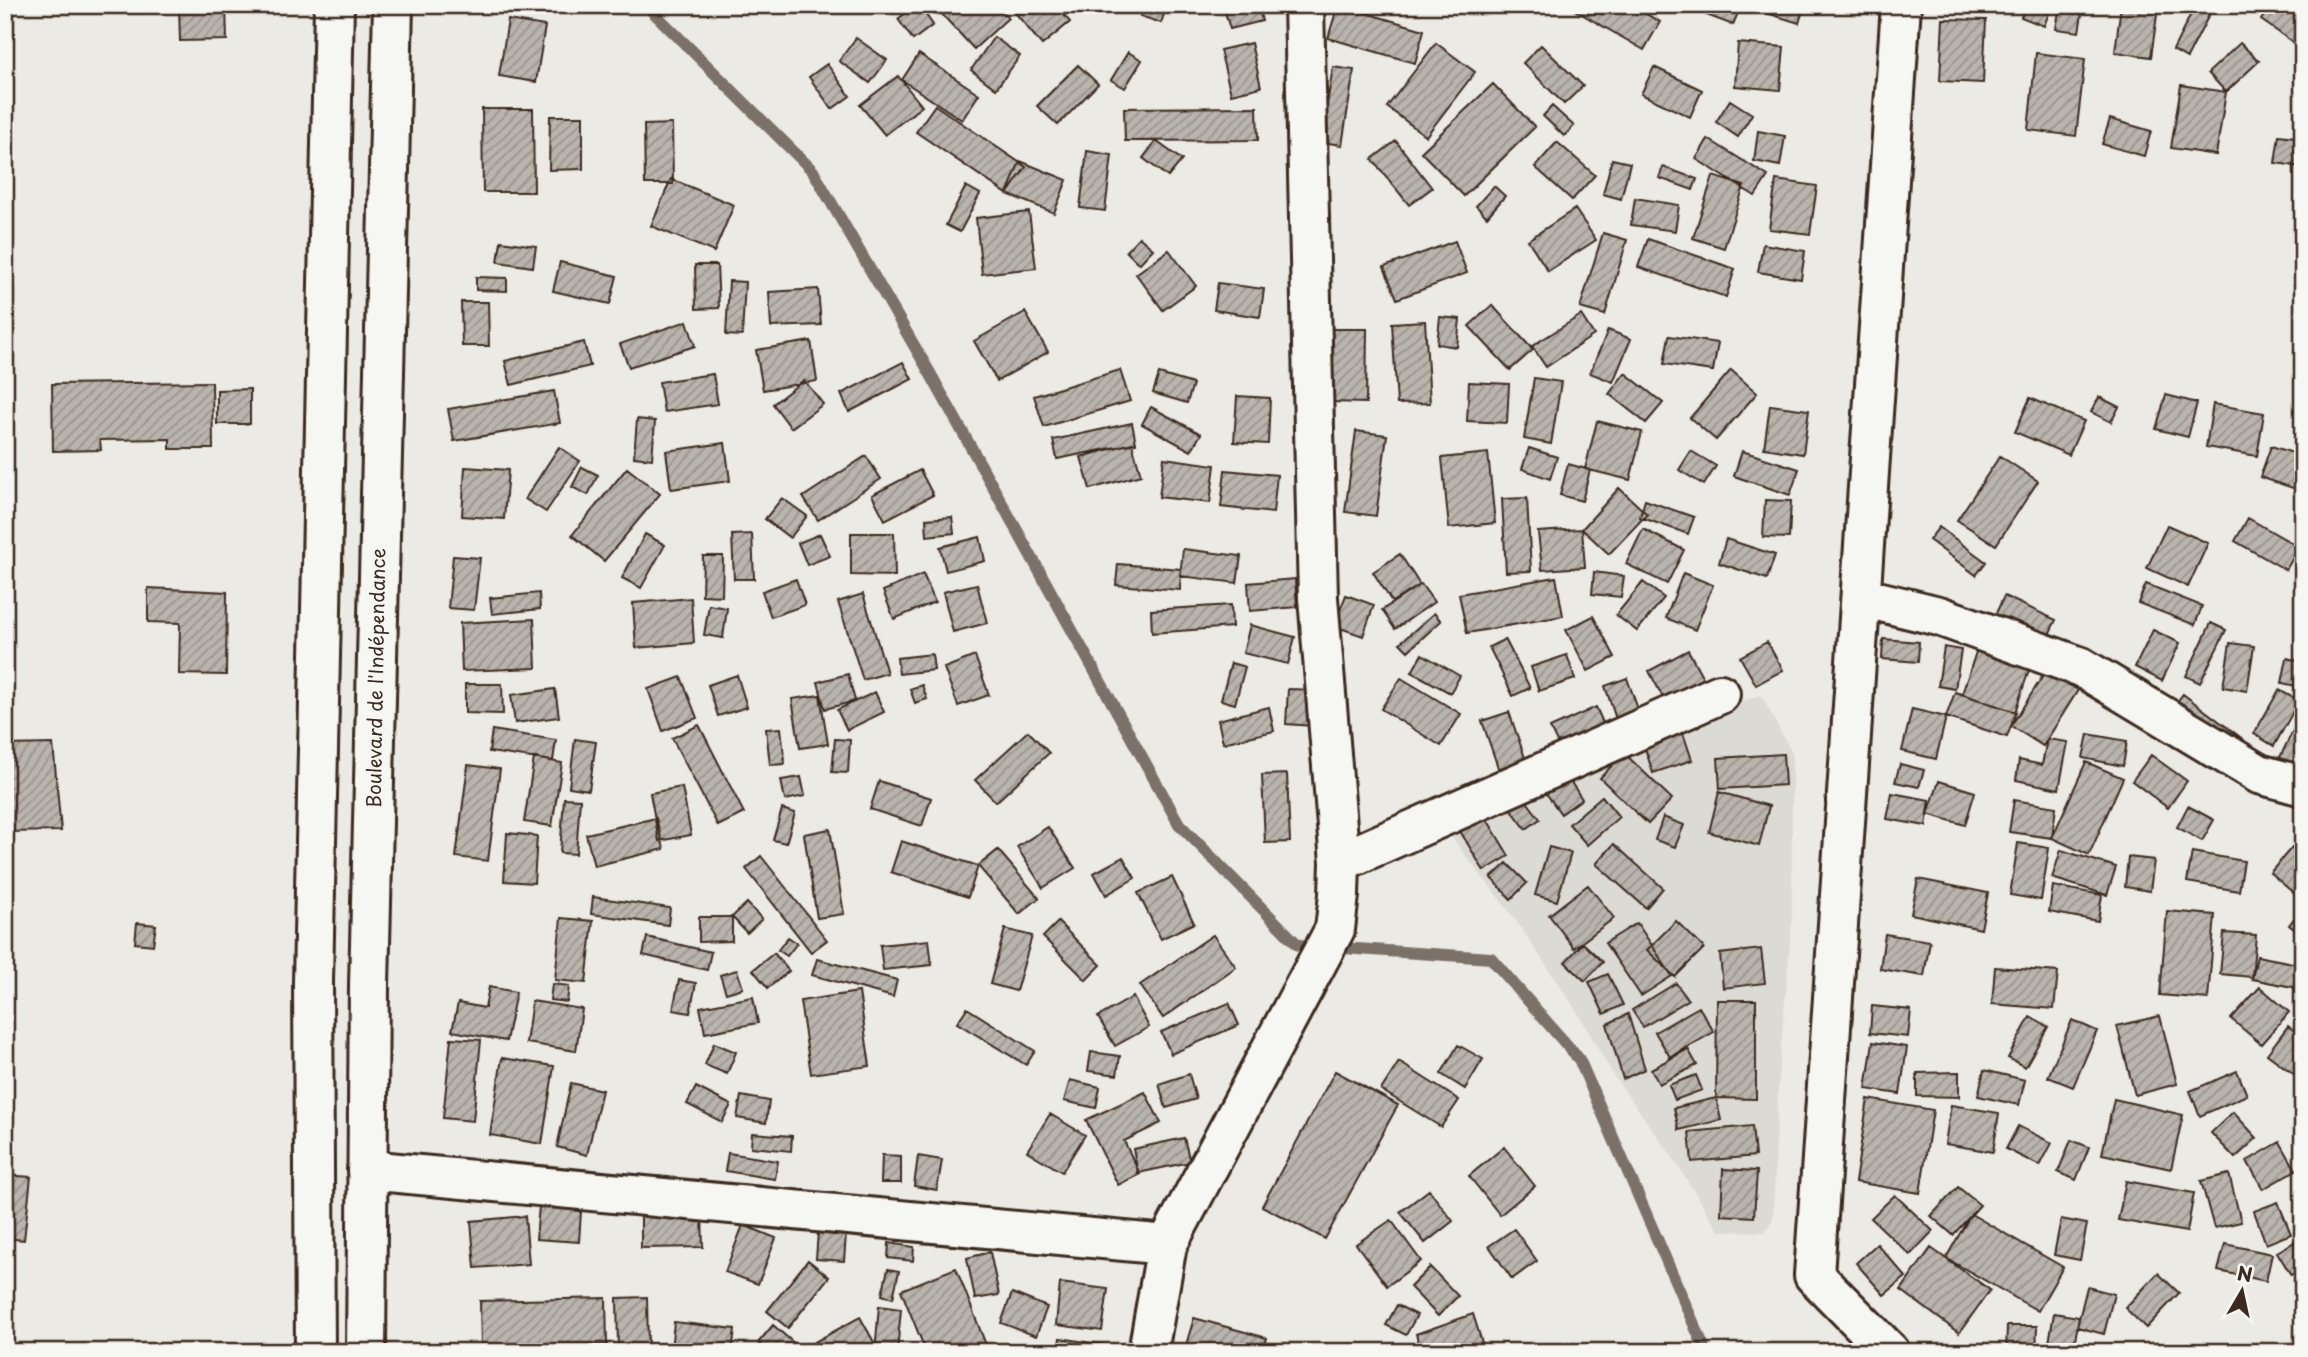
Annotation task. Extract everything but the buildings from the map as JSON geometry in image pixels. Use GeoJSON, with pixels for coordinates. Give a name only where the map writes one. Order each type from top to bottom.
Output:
{"type":"FeatureCollection","features":[{"type":"Feature","properties":{"kind":"street"},"geometry":{"type":"LineString","coordinates":[[315,1352],[313,968],[334,5]]}},
{"type":"Feature","properties":{"kind":"street","name":"Boulevard de l'Indépendance"},"geometry":{"type":"LineString","coordinates":[[366,1352],[369,985],[393,5]]}},
{"type":"Feature","properties":{"kind":"street"},"geometry":{"type":"LineString","coordinates":[[1148,1352],[1167,1245],[1335,929],[1339,895],[1340,862],[1318,598],[1304,5]]}},
{"type":"Feature","properties":{"kind":"street"},"geometry":{"type":"LineString","coordinates":[[1890,1352],[1814,1275],[1901,5]]}},
{"type":"Feature","properties":{"kind":"street"},"geometry":{"type":"LineString","coordinates":[[1861,597],[1939,617],[2081,667],[2259,774],[2303,786]]}},
{"type":"Feature","properties":{"kind":"street"},"geometry":{"type":"LineString","coordinates":[[1340,862],[1720,694]]}},
{"type":"Feature","properties":{"kind":"street"},"geometry":{"type":"LineString","coordinates":[[367,1170],[1167,1245]]}},
{"type":"Feature","properties":{"kind":"shaded area"},"geometry":{"type":"Polygon","coordinates":[[[1761,695],[1792,753],[1792,922],[1779,1068],[1773,1218],[1765,1232],[1719,1231],[1671,1155],[1613,1075],[1579,1015],[1515,919],[1449,834],[1699,715],[1761,695]]]}},
{"type":"Feature","properties":{"kind":"waterway"},"geometry":{"type":"LineString","coordinates":[[646,5],[813,171],[930,373],[1179,824],[1298,945],[1491,958],[1579,1059],[1706,1352]]}}]}
